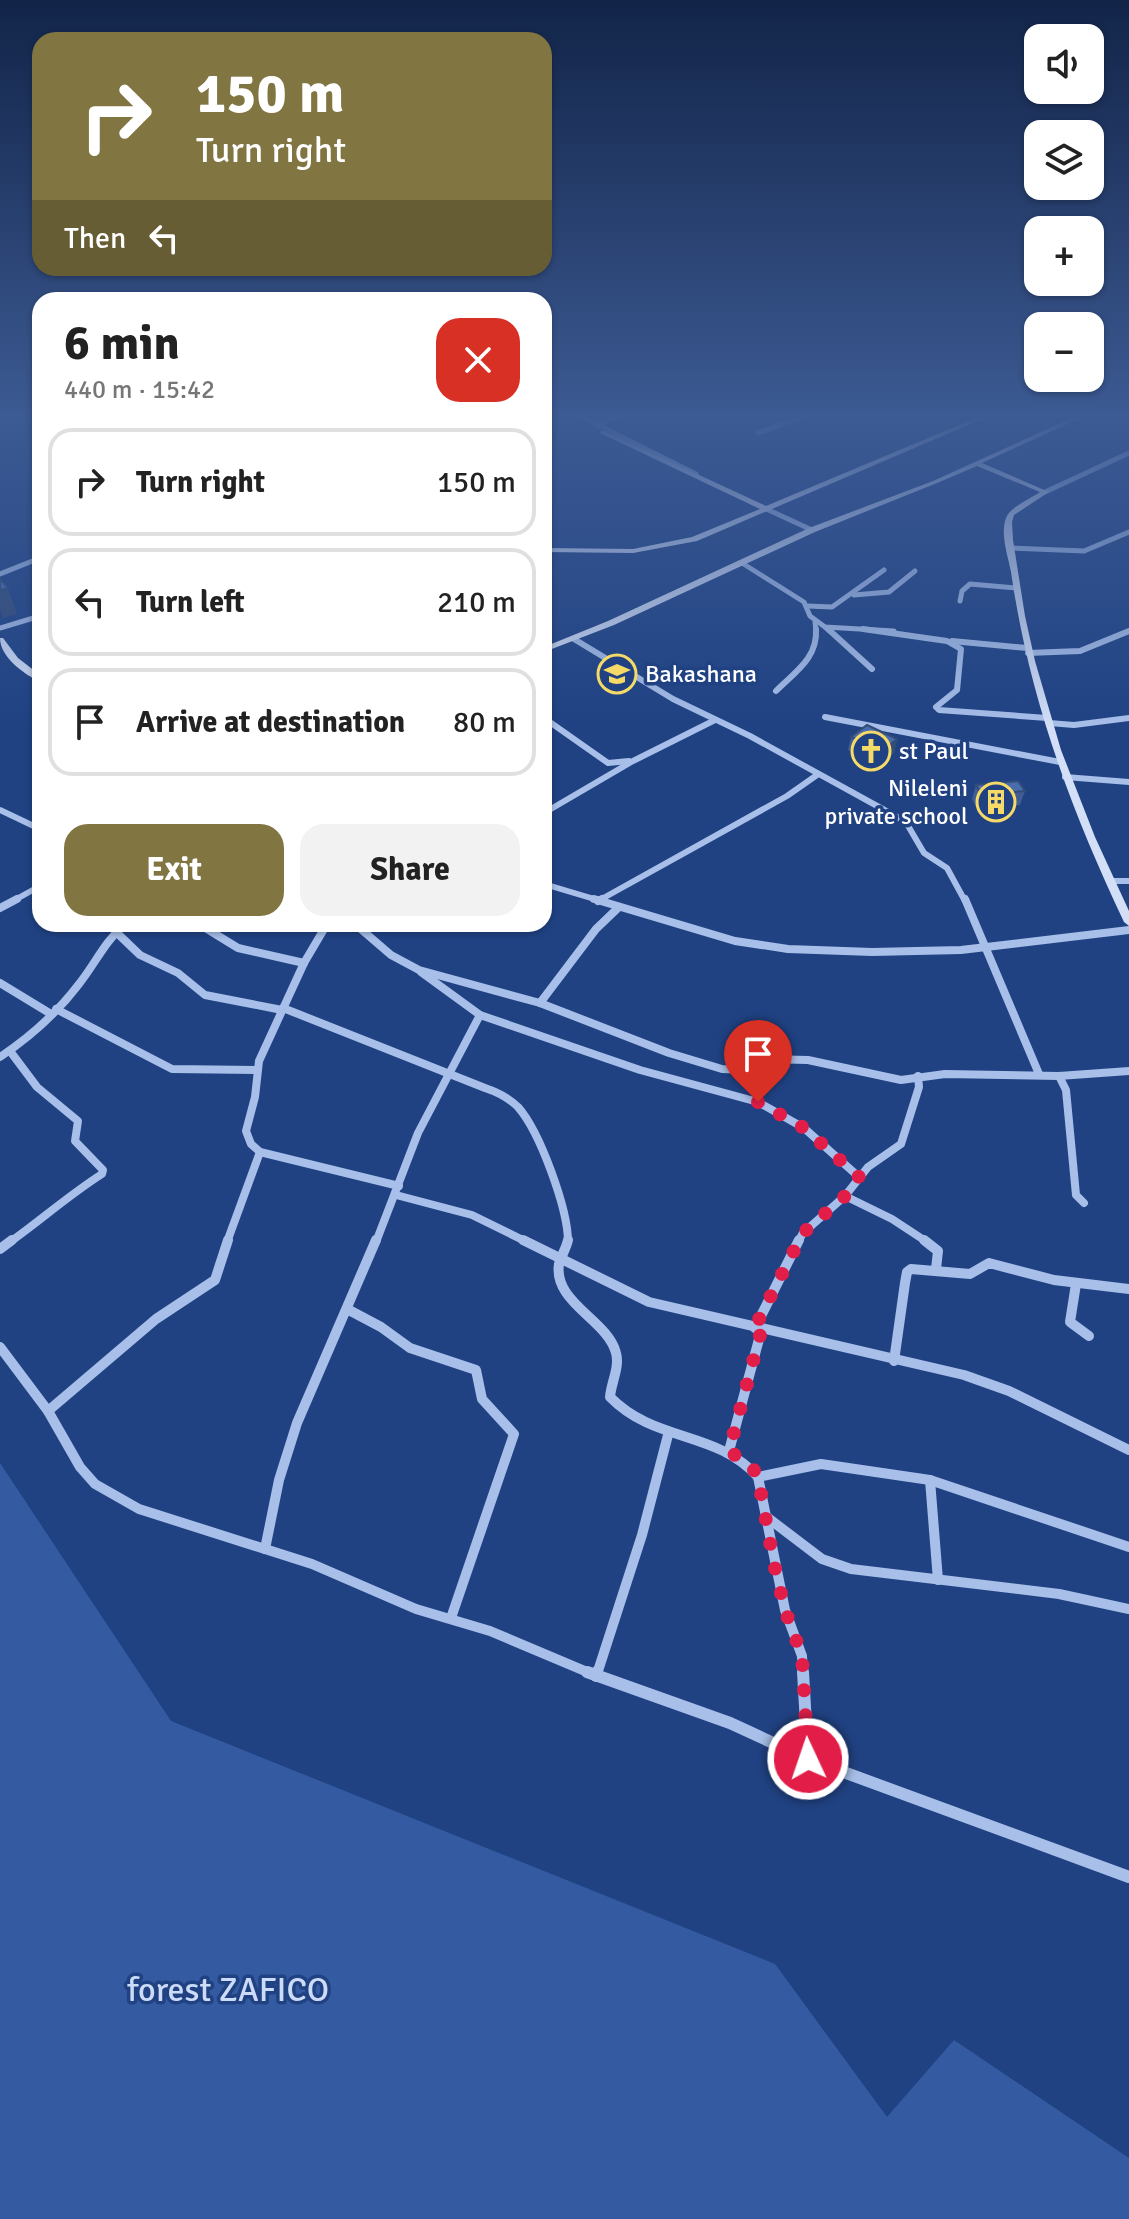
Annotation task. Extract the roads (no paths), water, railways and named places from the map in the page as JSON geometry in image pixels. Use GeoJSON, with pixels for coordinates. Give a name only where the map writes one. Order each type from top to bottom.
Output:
{"type":"FeatureCollection","features":[{"type":"Feature","properties":{"kind":"street"},"geometry":{"type":"LineString","coordinates":[[552,550],[624,551],[665,547],[740,521]]}},
{"type":"Feature","properties":{"kind":"street"},"geometry":{"type":"LineString","coordinates":[[791,521],[812,530]]}},
{"type":"Feature","properties":{"kind":"street"},"geometry":{"type":"LineString","coordinates":[[552,647],[836,521]]}},
{"type":"Feature","properties":{"kind":"street"},"geometry":{"type":"LineString","coordinates":[[1009,521],[1007,531],[1027,651],[1060,762],[1128,919]]}},
{"type":"Feature","properties":{"kind":"street"},"geometry":{"type":"LineString","coordinates":[[1011,548],[1084,551],[1129,532]]}},
{"type":"Feature","properties":{"kind":"street"},"geometry":{"type":"LineString","coordinates":[[0,574],[32,561]]}},
{"type":"Feature","properties":{"kind":"street"},"geometry":{"type":"LineString","coordinates":[[742,563],[808,606],[832,607],[884,570]]}},
{"type":"Feature","properties":{"kind":"street"},"geometry":{"type":"LineString","coordinates":[[851,595],[891,593],[900,589],[915,571]]}},
{"type":"Feature","properties":{"kind":"street"},"geometry":{"type":"LineString","coordinates":[[960,601],[962,591],[970,584],[1016,588]]}},
{"type":"Feature","properties":{"kind":"street"},"geometry":{"type":"LineString","coordinates":[[776,691],[813,654],[817,645],[815,622],[808,606]]}},
{"type":"Feature","properties":{"kind":"street"},"geometry":{"type":"LineString","coordinates":[[0,628],[32,618]]}},
{"type":"Feature","properties":{"kind":"street"},"geometry":{"type":"LineString","coordinates":[[815,622],[825,627],[872,669]]}},
{"type":"Feature","properties":{"kind":"street"},"geometry":{"type":"LineString","coordinates":[[825,627],[892,631],[1027,651],[1080,653],[1129,631]]}},
{"type":"Feature","properties":{"kind":"street"},"geometry":{"type":"LineString","coordinates":[[574,639],[673,699],[887,810],[907,824],[924,853],[947,868],[957,881],[1039,1074]]}},
{"type":"Feature","properties":{"kind":"street"},"geometry":{"type":"LineString","coordinates":[[0,640],[15,660],[32,673]]}},
{"type":"Feature","properties":{"kind":"street"},"geometry":{"type":"LineString","coordinates":[[947,641],[962,651],[959,683],[957,690],[936,707],[937,710],[1074,725],[1129,718]]}},
{"type":"Feature","properties":{"kind":"street"},"geometry":{"type":"LineString","coordinates":[[825,717],[979,750],[1060,762]]}},
{"type":"Feature","properties":{"kind":"street"},"geometry":{"type":"LineString","coordinates":[[552,808],[633,761],[715,720]]}},
{"type":"Feature","properties":{"kind":"street"},"geometry":{"type":"LineString","coordinates":[[552,724],[608,763],[633,761]]}},
{"type":"Feature","properties":{"kind":"street"},"geometry":{"type":"LineString","coordinates":[[598,901],[787,796],[817,775]]}},
{"type":"Feature","properties":{"kind":"street"},"geometry":{"type":"LineString","coordinates":[[1065,777],[1129,782]]}},
{"type":"Feature","properties":{"kind":"street"},"geometry":{"type":"LineString","coordinates":[[0,810],[32,825]]}},
{"type":"Feature","properties":{"kind":"street"},"geometry":{"type":"LineString","coordinates":[[1111,881],[1129,881]]}},
{"type":"Feature","properties":{"kind":"street"},"geometry":{"type":"LineString","coordinates":[[552,887],[735,941],[788,949],[911,952],[1129,930]]}},
{"type":"Feature","properties":{"kind":"street"},"geometry":{"type":"LineString","coordinates":[[0,908],[32,890]]}},
{"type":"Feature","properties":{"kind":"street"},"geometry":{"type":"LineString","coordinates":[[540,1003],[596,929],[619,907]]}},
{"type":"Feature","properties":{"kind":"street"},"geometry":{"type":"LineString","coordinates":[[0,1057],[54,1012],[87,974],[99,949],[115,932]]}},
{"type":"Feature","properties":{"kind":"street"},"geometry":{"type":"LineString","coordinates":[[125,932],[140,955],[178,973],[205,995],[283,1009],[501,1094],[522,1112],[563,1211],[568,1245],[558,1258],[561,1279],[571,1299],[616,1350],[618,1358],[610,1397],[637,1421],[668,1435],[729,1451],[752,1467],[758,1477],[785,1610],[802,1656],[808,1759]]}},
{"type":"Feature","properties":{"kind":"street"},"geometry":{"type":"LineString","coordinates":[[212,932],[238,948],[304,963]]}},
{"type":"Feature","properties":{"kind":"street"},"geometry":{"type":"LineString","coordinates":[[322,932],[304,963],[256,1070],[255,1097],[246,1131],[251,1144],[260,1152],[398,1190],[472,1215],[633,1296],[894,1361],[964,1375],[1009,1391],[1129,1450]]}},
{"type":"Feature","properties":{"kind":"street"},"geometry":{"type":"LineString","coordinates":[[364,932],[391,955],[419,970],[480,1015],[640,1070],[758,1102],[804,1128],[859,1177]]}},
{"type":"Feature","properties":{"kind":"street"},"geometry":{"type":"LineString","coordinates":[[419,970],[540,1003],[669,1053],[740,1072],[764,1059],[808,1060],[901,1080],[918,1076],[1059,1076],[1067,1073],[1129,1071]]}},
{"type":"Feature","properties":{"kind":"street"},"geometry":{"type":"LineString","coordinates":[[0,983],[172,1069],[256,1070]]}},
{"type":"Feature","properties":{"kind":"street"},"geometry":{"type":"LineString","coordinates":[[265,1549],[279,1480],[297,1423],[398,1190],[418,1133],[480,1015]]}},
{"type":"Feature","properties":{"kind":"street"},"geometry":{"type":"LineString","coordinates":[[0,1249],[49,1214],[69,1195],[102,1174],[103,1170],[75,1141],[78,1121],[37,1087],[10,1051]]}},
{"type":"Feature","properties":{"kind":"street"},"geometry":{"type":"LineString","coordinates":[[729,1451],[759,1328],[803,1233],[845,1196],[859,1177],[891,1148],[901,1144],[919,1087],[918,1076]]}},
{"type":"Feature","properties":{"kind":"street"},"geometry":{"type":"LineString","coordinates":[[1059,1076],[1066,1090],[1076,1195],[1084,1203]]}},
{"type":"Feature","properties":{"kind":"street"},"geometry":{"type":"LineString","coordinates":[[48,1411],[143,1329],[215,1280],[244,1189],[260,1152]]}},
{"type":"Feature","properties":{"kind":"street"},"geometry":{"type":"LineString","coordinates":[[845,1196],[892,1219],[931,1245],[938,1251],[936,1269]]}},
{"type":"Feature","properties":{"kind":"street"},"geometry":{"type":"LineString","coordinates":[[894,1361],[907,1272],[911,1269],[970,1274],[989,1263],[1076,1284],[1129,1289]]}},
{"type":"Feature","properties":{"kind":"street"},"geometry":{"type":"LineString","coordinates":[[1076,1284],[1070,1322],[1089,1336]]}},
{"type":"Feature","properties":{"kind":"street"},"geometry":{"type":"LineString","coordinates":[[347,1309],[421,1353],[476,1370],[482,1399],[514,1434],[451,1618]]}},
{"type":"Feature","properties":{"kind":"street"},"geometry":{"type":"LineString","coordinates":[[0,1347],[48,1411],[80,1467],[95,1484],[112,1495],[167,1519],[312,1564],[416,1609],[511,1639],[596,1676],[730,1723],[808,1759],[1129,1877]]}},
{"type":"Feature","properties":{"kind":"street"},"geometry":{"type":"LineString","coordinates":[[596,1676],[642,1535],[668,1435]]}},
{"type":"Feature","properties":{"kind":"street"},"geometry":{"type":"LineString","coordinates":[[758,1477],[821,1464],[930,1480],[1129,1547]]}},
{"type":"Feature","properties":{"kind":"street"},"geometry":{"type":"LineString","coordinates":[[930,1480],[938,1580]]}},
{"type":"Feature","properties":{"kind":"street"},"geometry":{"type":"LineString","coordinates":[[768,1518],[822,1559],[875,1573],[1059,1594],[1129,1609]]}},
{"type":"Feature","properties":{"kind":"place","name":"Bakashana"},"geometry":{"type":"Point","coordinates":[617,674]}},
{"type":"Feature","properties":{"kind":"place","name":"st Paul"},"geometry":{"type":"Point","coordinates":[871,751]}},
{"type":"Feature","properties":{"kind":"place","name":"Nileleni private school"},"geometry":{"type":"Point","coordinates":[996,802]}},
{"type":"Feature","properties":{"kind":"park label","name":"forest ZAFICO"},"geometry":{"type":"Point","coordinates":[228,1990]}}]}
